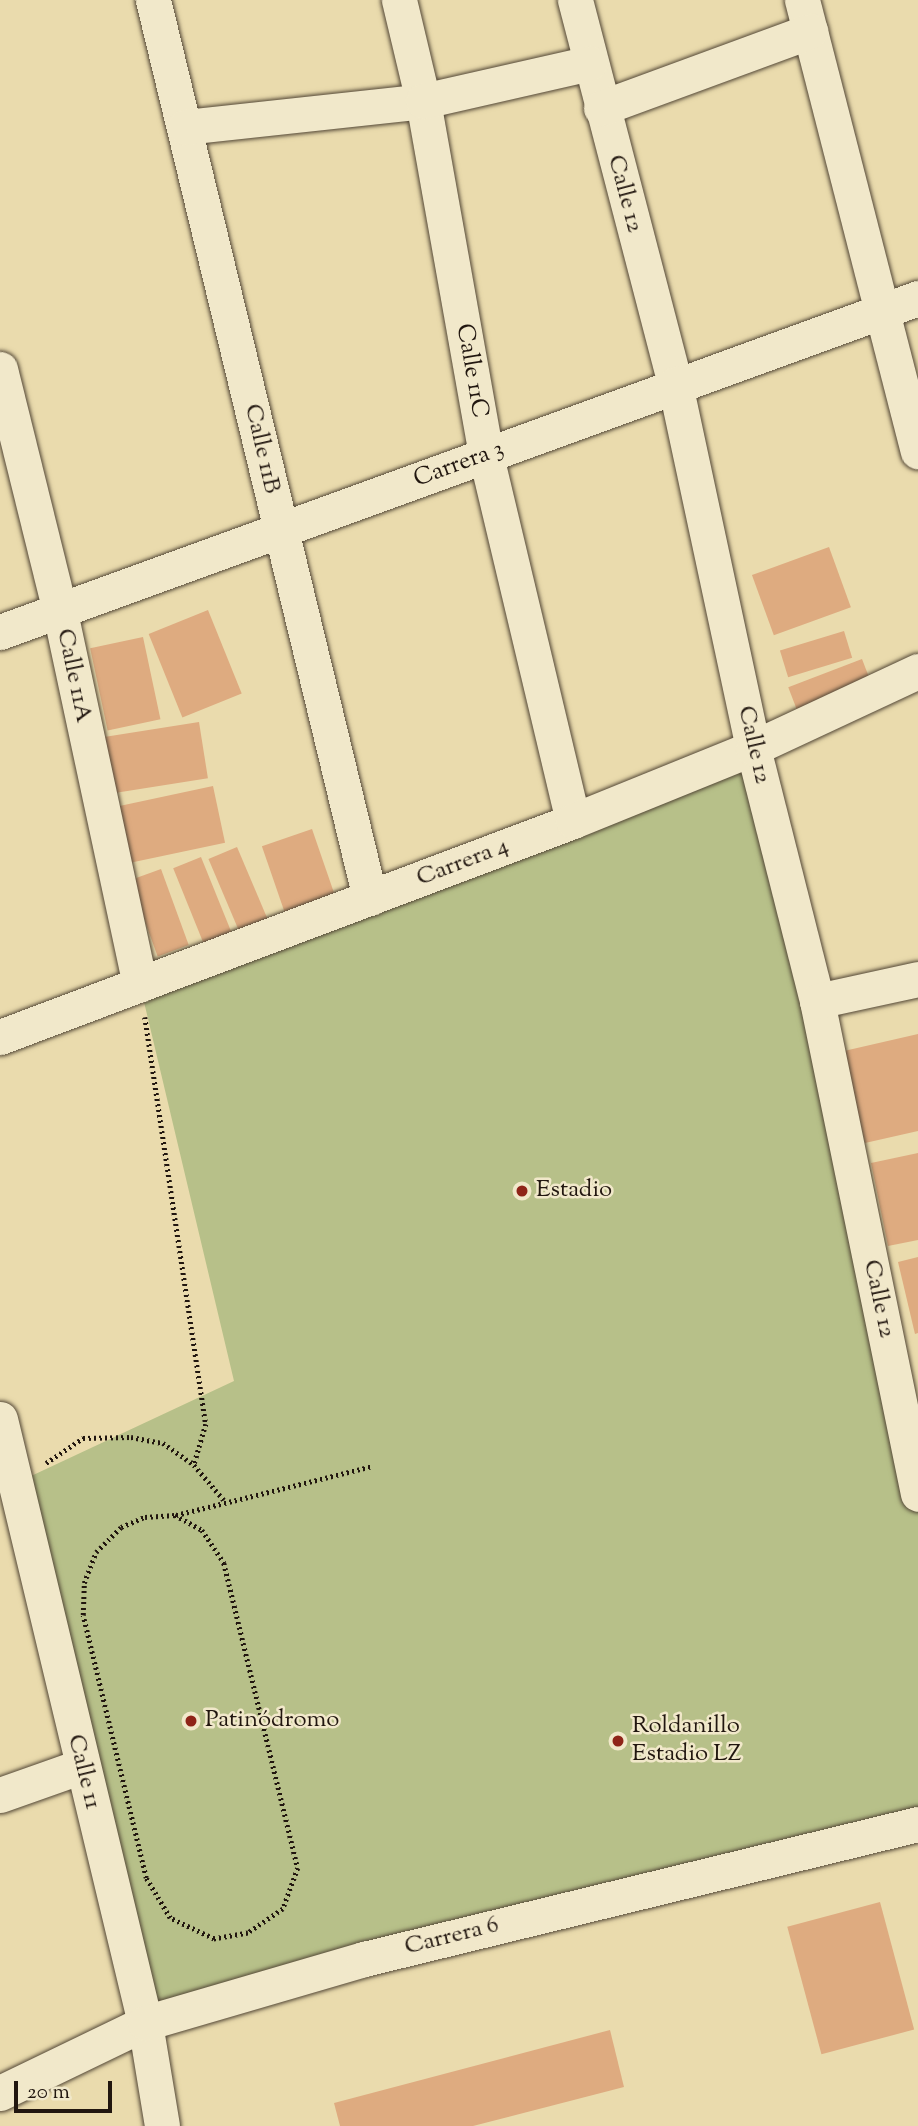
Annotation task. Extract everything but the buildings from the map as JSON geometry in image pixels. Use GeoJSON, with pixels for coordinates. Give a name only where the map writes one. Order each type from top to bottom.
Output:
{"type":"FeatureCollection","features":[{"type":"Feature","properties":{"kind":"street","name":"Calle 11B"},"geometry":{"type":"LineString","coordinates":[[153,0],[370,898]]}},
{"type":"Feature","properties":{"kind":"street","name":"Calle 11C"},"geometry":{"type":"LineString","coordinates":[[399,0],[423,101],[486,456],[573,821]]}},
{"type":"Feature","properties":{"kind":"street","name":"Calle 12"},"geometry":{"type":"LineString","coordinates":[[576,0],[601,108],[674,384],[753,748],[817,1001],[918,1494]]}},
{"type":"Feature","properties":{"kind":"street"},"geometry":{"type":"LineString","coordinates":[[601,108],[806,15],[918,451]]}},
{"type":"Feature","properties":{"kind":"street"},"geometry":{"type":"LineString","coordinates":[[185,127],[423,101],[590,63]]}},
{"type":"Feature","properties":{"kind":"street","name":"Carrera 3"},"geometry":{"type":"LineString","coordinates":[[0,632],[486,456],[674,384],[918,298]]}},
{"type":"Feature","properties":{"kind":"street","name":"Calle 11A"},"geometry":{"type":"LineString","coordinates":[[0,369],[60,612],[139,985]]}},
{"type":"Feature","properties":{"kind":"street","name":"Carrera 4"},"geometry":{"type":"LineString","coordinates":[[0,1037],[573,821],[753,748],[918,671]]}},
{"type":"Feature","properties":{"kind":"street"},"geometry":{"type":"LineString","coordinates":[[817,1001],[918,979]]}},
{"type":"Feature","properties":{"kind":"street","name":"Calle 11"},"geometry":{"type":"LineString","coordinates":[[0,1419],[7,1487],[82,1766],[145,2024],[162,2126]]}},
{"type":"Feature","properties":{"kind":"street"},"geometry":{"type":"LineString","coordinates":[[0,1795],[82,1766]]}},
{"type":"Feature","properties":{"kind":"street","name":"Carrera 6"},"geometry":{"type":"LineString","coordinates":[[0,2093],[145,2024],[364,1959],[918,1824]]}},
{"type":"Feature","properties":{"kind":"path"},"geometry":{"type":"LineString","coordinates":[[139,985],[205,1413],[194,1465]]}},
{"type":"Feature","properties":{"kind":"path"},"geometry":{"type":"LineString","coordinates":[[7,1487],[83,1438],[131,1437],[163,1443],[194,1465],[223,1500]]}},
{"type":"Feature","properties":{"kind":"path"},"geometry":{"type":"LineString","coordinates":[[175,1516],[201,1530],[224,1563],[298,1868],[283,1909],[247,1933],[214,1939],[170,1918],[146,1878],[83,1615],[84,1583],[96,1552],[121,1527],[145,1517],[175,1516],[223,1500],[372,1466]]}},
{"type":"Feature","properties":{"kind":"green space","name":"Estadio"},"geometry":{"type":"Polygon","coordinates":[[[753,748],[918,1494],[918,1824],[145,2023],[14,1484],[234,1381],[140,985],[753,748]]]}},
{"type":"Feature","properties":{"kind":"place","name":"Estadio"},"geometry":{"type":"Point","coordinates":[522,1191]}},
{"type":"Feature","properties":{"kind":"place","name":"Patinódromo"},"geometry":{"type":"Point","coordinates":[191,1721]}},
{"type":"Feature","properties":{"kind":"place","name":"Roldanillo Estadio LZ"},"geometry":{"type":"Point","coordinates":[618,1741]}}]}
